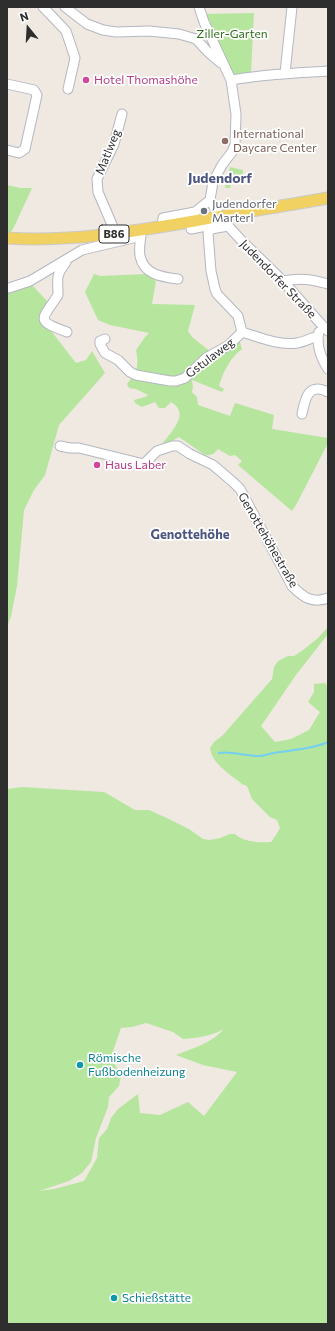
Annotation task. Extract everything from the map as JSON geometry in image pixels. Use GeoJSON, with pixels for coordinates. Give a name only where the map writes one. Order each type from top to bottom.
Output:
{"type":"FeatureCollection","features":[{"type":"Feature","properties":{"kind":"main road","name":"B86"},"geometry":{"type":"LineString","coordinates":[[7,238],[62,239],[141,233],[162,227],[328,198]]}},
{"type":"Feature","properties":{"kind":"street"},"geometry":{"type":"LineString","coordinates":[[43,7],[66,31],[75,58],[68,89]]}},
{"type":"Feature","properties":{"kind":"street"},"geometry":{"type":"LineString","coordinates":[[65,7],[87,24],[103,30],[116,32],[149,31],[179,34],[196,39],[223,65]]}},
{"type":"Feature","properties":{"kind":"street"},"geometry":{"type":"LineString","coordinates":[[162,227],[163,218],[195,212],[210,200],[213,182],[222,165],[232,152],[234,145],[236,114],[231,80],[204,22],[199,7]]}},
{"type":"Feature","properties":{"kind":"street"},"geometry":{"type":"LineString","coordinates":[[285,73],[292,7]]}},
{"type":"Feature","properties":{"kind":"street"},"geometry":{"type":"LineString","coordinates":[[231,80],[252,76],[328,71]]}},
{"type":"Feature","properties":{"kind":"street"},"geometry":{"type":"LineString","coordinates":[[7,84],[34,90],[37,95],[25,149],[19,153],[7,150]]}},
{"type":"Feature","properties":{"kind":"street","name":"Matlweg"},"geometry":{"type":"LineString","coordinates":[[116,234],[98,192],[97,179],[114,144],[122,114]]}},
{"type":"Feature","properties":{"kind":"street","name":"Judendorfer Straße"},"geometry":{"type":"LineString","coordinates":[[210,200],[220,217],[228,226],[246,246],[283,281],[324,328]]}},
{"type":"Feature","properties":{"kind":"street"},"geometry":{"type":"LineString","coordinates":[[191,228],[213,226],[214,228],[228,226]]}},
{"type":"Feature","properties":{"kind":"street","name":"Gstulaweg"},"geometry":{"type":"LineString","coordinates":[[214,228],[208,232],[211,271],[215,289],[217,294],[238,316],[242,332]]}},
{"type":"Feature","properties":{"kind":"street"},"geometry":{"type":"LineString","coordinates":[[9,288],[30,281],[82,250],[141,233],[140,255],[144,265],[158,276],[178,279]]}},
{"type":"Feature","properties":{"kind":"street"},"geometry":{"type":"LineString","coordinates":[[67,332],[50,326],[45,322],[43,317],[44,313],[58,295],[57,278],[59,271],[70,258]]}},
{"type":"Feature","properties":{"kind":"street"},"geometry":{"type":"LineString","coordinates":[[283,281],[298,279],[328,284]]}},
{"type":"Feature","properties":{"kind":"street"},"geometry":{"type":"LineString","coordinates":[[324,328],[318,336],[321,356],[328,369]]}},
{"type":"Feature","properties":{"kind":"street","name":"Gstulaweg"},"geometry":{"type":"LineString","coordinates":[[242,332],[267,340],[291,343],[296,343],[318,336]]}},
{"type":"Feature","properties":{"kind":"street","name":"Gstulaweg"},"geometry":{"type":"LineString","coordinates":[[105,339],[100,341],[100,344],[105,352],[118,360],[130,372],[136,375],[176,381],[185,378],[206,358],[229,345],[242,332]]}},
{"type":"Feature","properties":{"kind":"street"},"geometry":{"type":"LineString","coordinates":[[302,414],[308,392],[320,389],[328,392]]}},
{"type":"Feature","properties":{"kind":"street","name":"Genottehöhestraße"},"geometry":{"type":"LineString","coordinates":[[60,446],[80,448],[144,464],[157,451],[172,446],[178,446],[190,454],[209,463],[240,489],[292,586],[307,599],[315,600],[328,598]]}},
{"type":"Feature","properties":{"kind":"green space","name":"Ziller-Garten"},"geometry":{"type":"Polygon","coordinates":[[[254,13],[251,73],[236,75],[228,73],[201,14],[254,13]]]}},
{"type":"Feature","properties":{"kind":"green space"},"geometry":{"type":"Polygon","coordinates":[[[230,167],[243,170],[243,175],[231,183],[230,188],[225,188],[230,167]]]}},
{"type":"Feature","properties":{"kind":"green space"},"geometry":{"type":"Polygon","coordinates":[[[7,185],[20,188],[32,188],[9,235],[7,234],[7,185]]]}},
{"type":"Feature","properties":{"kind":"green space"},"geometry":{"type":"Polygon","coordinates":[[[94,274],[101,276],[145,274],[156,281],[152,304],[195,305],[188,331],[192,337],[211,352],[239,339],[242,349],[234,357],[225,371],[219,386],[224,389],[222,392],[192,380],[192,392],[197,397],[198,405],[230,416],[235,403],[274,415],[272,429],[328,438],[328,443],[292,511],[238,465],[242,461],[235,455],[230,456],[218,449],[212,454],[205,455],[179,437],[165,445],[163,443],[178,422],[179,412],[177,406],[171,402],[165,408],[159,408],[155,402],[142,407],[135,403],[134,400],[148,395],[136,389],[129,388],[127,384],[137,368],[136,350],[149,333],[110,325],[98,320],[85,292],[94,274]]]}},
{"type":"Feature","properties":{"kind":"green space"},"geometry":{"type":"Polygon","coordinates":[[[31,284],[47,301],[41,318],[76,363],[86,360],[92,351],[105,373],[59,425],[45,475],[34,490],[24,510],[17,586],[11,616],[7,627],[7,291],[31,284]]]}},
{"type":"Feature","properties":{"kind":"green space"},"geometry":{"type":"Polygon","coordinates":[[[328,627],[328,634],[296,675],[261,726],[275,742],[291,739],[309,730],[320,712],[308,702],[314,692],[314,684],[325,683],[328,687],[328,1324],[7,1324],[7,789],[22,787],[104,792],[135,810],[149,810],[169,819],[189,829],[203,839],[210,840],[235,834],[242,839],[257,842],[271,842],[280,828],[277,820],[270,817],[252,799],[247,786],[242,784],[218,764],[211,754],[210,748],[272,679],[274,667],[278,661],[288,656],[294,656],[318,638],[328,627]],[[146,1023],[121,1028],[111,1057],[121,1076],[119,1086],[109,1097],[108,1107],[96,1138],[91,1162],[82,1173],[69,1181],[39,1191],[54,1189],[84,1181],[97,1158],[99,1138],[107,1129],[111,1118],[118,1109],[138,1094],[140,1113],[160,1115],[188,1102],[204,1116],[237,1072],[203,1065],[176,1055],[208,1042],[224,1029],[204,1036],[183,1039],[173,1032],[146,1023]]]}},
{"type":"Feature","properties":{"kind":"waterway"},"geometry":{"type":"LineString","coordinates":[[219,753],[261,756],[309,748],[328,742]]}},
{"type":"Feature","properties":{"kind":"place","name":"Hotel Thomashöhe"},"geometry":{"type":"Point","coordinates":[86,80]}},
{"type":"Feature","properties":{"kind":"place","name":"International Daycare Center"},"geometry":{"type":"Point","coordinates":[225,141]}},
{"type":"Feature","properties":{"kind":"place","name":"Judendorfer Marterl"},"geometry":{"type":"Point","coordinates":[204,211]}},
{"type":"Feature","properties":{"kind":"place","name":"Haus Laber"},"geometry":{"type":"Point","coordinates":[97,465]}},
{"type":"Feature","properties":{"kind":"place","name":"Römische Fußbodenheizung"},"geometry":{"type":"Point","coordinates":[80,1065]}},
{"type":"Feature","properties":{"kind":"place","name":"Schießstätte"},"geometry":{"type":"Point","coordinates":[114,1298]}},
{"type":"Feature","properties":{"kind":"district","name":"Judendorf"},"geometry":{"type":"Point","coordinates":[220,178]}},
{"type":"Feature","properties":{"kind":"district","name":"Genottehöhe"},"geometry":{"type":"Point","coordinates":[190,535]}}]}
